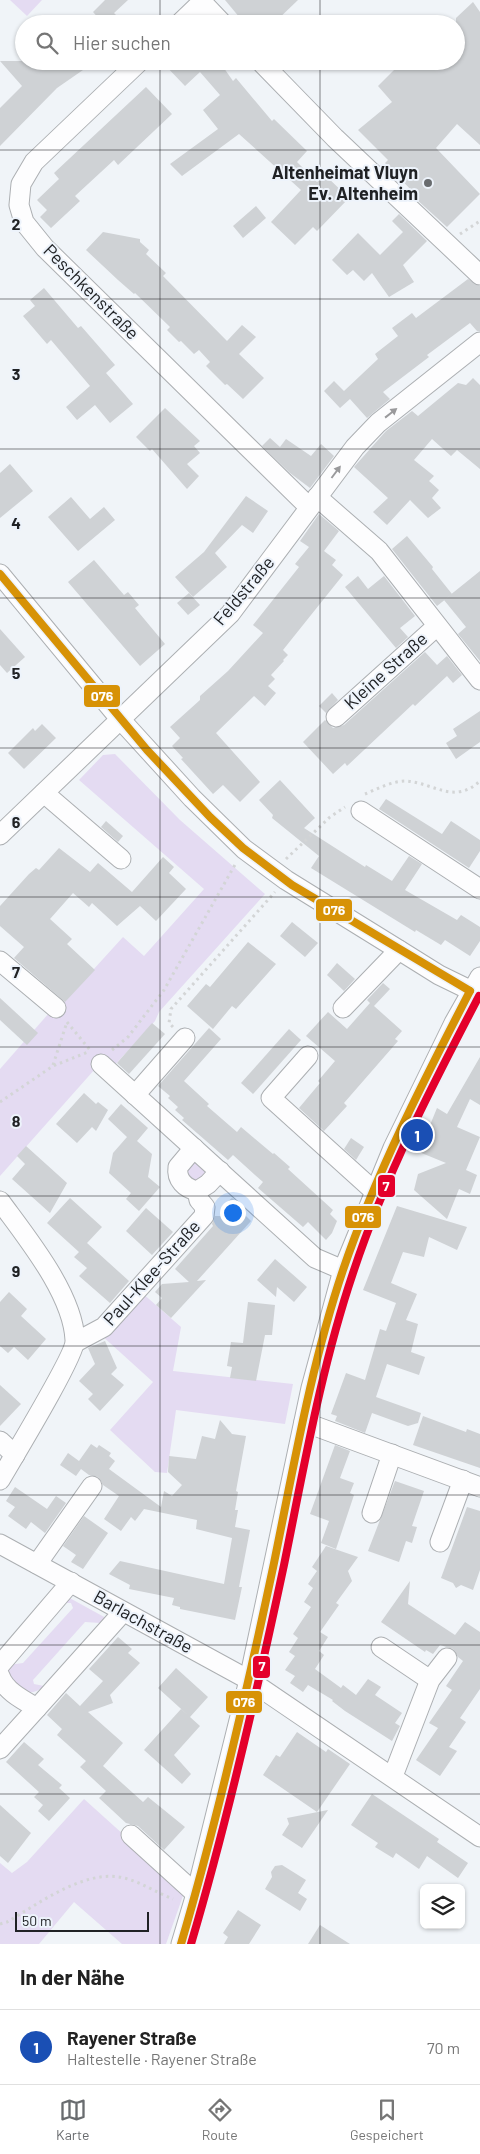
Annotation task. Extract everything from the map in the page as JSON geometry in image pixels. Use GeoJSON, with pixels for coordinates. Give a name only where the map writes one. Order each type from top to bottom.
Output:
{"type":"FeatureCollection","features":[{"type":"Feature","properties":{"kind":"street"},"geometry":{"type":"LineString","coordinates":[[191,15],[208,3],[217,15]]}},
{"type":"Feature","properties":{"kind":"street","name":"Peschkenstraße"},"geometry":{"type":"LineString","coordinates":[[131,70],[34,162],[21,184],[19,205],[24,222],[45,248],[313,502]]}},
{"type":"Feature","properties":{"kind":"street"},"geometry":{"type":"LineString","coordinates":[[269,70],[335,138],[480,275]]}},
{"type":"Feature","properties":{"kind":"street","name":"Feldstraße"},"geometry":{"type":"LineString","coordinates":[[0,835],[230,614],[313,502],[356,447],[378,423],[480,342]]}},
{"type":"Feature","properties":{"kind":"street","name":"Kleine Straße"},"geometry":{"type":"LineString","coordinates":[[313,502],[379,552],[480,680]]}},
{"type":"Feature","properties":{"kind":"street"},"geometry":{"type":"LineString","coordinates":[[0,574],[120,719],[192,798],[244,849],[286,880],[399,950],[477,988],[397,1140],[374,1191],[343,1270],[318,1357],[249,1680],[194,1900],[181,1944]]}},
{"type":"Feature","properties":{"kind":"street","name":"Kleine Straße"},"geometry":{"type":"LineString","coordinates":[[336,717],[437,626]]}},
{"type":"Feature","properties":{"kind":"street"},"geometry":{"type":"LineString","coordinates":[[44,793],[121,859]]}},
{"type":"Feature","properties":{"kind":"street"},"geometry":{"type":"LineString","coordinates":[[360,811],[480,889]]}},
{"type":"Feature","properties":{"kind":"street"},"geometry":{"type":"LineString","coordinates":[[343,1008],[399,950]]}},
{"type":"Feature","properties":{"kind":"street"},"geometry":{"type":"LineString","coordinates":[[0,961],[56,1008]]}},
{"type":"Feature","properties":{"kind":"street"},"geometry":{"type":"LineString","coordinates":[[136,1095],[185,1038]]}},
{"type":"Feature","properties":{"kind":"street"},"geometry":{"type":"LineString","coordinates":[[100,1054],[136,1095],[315,1258],[343,1270]]}},
{"type":"Feature","properties":{"kind":"street"},"geometry":{"type":"LineString","coordinates":[[308,1056],[271,1098],[374,1191]]}},
{"type":"Feature","properties":{"kind":"street"},"geometry":{"type":"LineString","coordinates":[[194,1148],[178,1167],[177,1173],[183,1184],[197,1191],[208,1184],[220,1171]]}},
{"type":"Feature","properties":{"kind":"street","name":"Paul-Klee-Straße"},"geometry":{"type":"LineString","coordinates":[[76,1342],[104,1327],[204,1216],[205,1207],[199,1200],[197,1191]]}},
{"type":"Feature","properties":{"kind":"street"},"geometry":{"type":"LineString","coordinates":[[0,1202],[25,1236],[63,1296],[69,1308],[76,1342],[0,1480]]}},
{"type":"Feature","properties":{"kind":"street"},"geometry":{"type":"LineString","coordinates":[[304,1422],[471,1484],[440,1542]]}},
{"type":"Feature","properties":{"kind":"street"},"geometry":{"type":"LineString","coordinates":[[0,1441],[15,1455]]}},
{"type":"Feature","properties":{"kind":"street"},"geometry":{"type":"LineString","coordinates":[[372,1513],[392,1454]]}},
{"type":"Feature","properties":{"kind":"street"},"geometry":{"type":"LineString","coordinates":[[36,1564],[92,1486]]}},
{"type":"Feature","properties":{"kind":"street","name":"Barlachstraße"},"geometry":{"type":"LineString","coordinates":[[0,1544],[249,1680],[480,1836]]}},
{"type":"Feature","properties":{"kind":"street"},"geometry":{"type":"LineString","coordinates":[[0,1665],[71,1582]]}},
{"type":"Feature","properties":{"kind":"street"},"geometry":{"type":"LineString","coordinates":[[0,1749],[123,1612]]}},
{"type":"Feature","properties":{"kind":"street"},"geometry":{"type":"LineString","coordinates":[[381,1647],[430,1680]]}},
{"type":"Feature","properties":{"kind":"street"},"geometry":{"type":"LineString","coordinates":[[393,1776],[430,1680],[447,1658]]}},
{"type":"Feature","properties":{"kind":"street"},"geometry":{"type":"LineString","coordinates":[[0,1676],[2,1682],[20,1699],[36,1708]]}},
{"type":"Feature","properties":{"kind":"street"},"geometry":{"type":"LineString","coordinates":[[131,1835],[194,1900]]}},
{"type":"Feature","properties":{"kind":"path"},"geometry":{"type":"LineString","coordinates":[[447,242],[480,221]]}},
{"type":"Feature","properties":{"kind":"path"},"geometry":{"type":"LineString","coordinates":[[0,1102],[53,1066],[100,1054],[128,1037],[164,990],[244,849]]}},
{"type":"Feature","properties":{"kind":"path"},"geometry":{"type":"LineString","coordinates":[[185,1038],[169,1023],[172,1009],[286,880]]}},
{"type":"Feature","properties":{"kind":"path"},"geometry":{"type":"LineString","coordinates":[[56,1008],[67,1022],[100,1054]]}},
{"type":"Feature","properties":{"kind":"path"},"geometry":{"type":"LineString","coordinates":[[53,1066],[67,1022]]}},
{"type":"Feature","properties":{"kind":"path"},"geometry":{"type":"LineString","coordinates":[[0,1924],[7,1922],[62,1890],[97,1876],[123,1877],[194,1900]]}},
{"type":"Feature","properties":{"kind":"shaded area"},"geometry":{"type":"Polygon","coordinates":[[[10,0],[42,0],[28,15],[10,0]]]}},
{"type":"Feature","properties":{"kind":"shaded area"},"geometry":{"type":"Polygon","coordinates":[[[115,754],[180,820],[265,894],[159,1012],[155,1021],[112,1068],[103,1060],[0,1176],[0,1069],[49,1013],[63,1003],[123,937],[144,956],[204,889],[79,780],[103,755],[115,754]]]}},
{"type":"Feature","properties":{"kind":"shaded area"},"geometry":{"type":"Polygon","coordinates":[[[193,1159],[206,1169],[206,1175],[197,1182],[187,1179],[185,1164],[193,1159]]]}},
{"type":"Feature","properties":{"kind":"shaded area"},"geometry":{"type":"Polygon","coordinates":[[[141,1292],[181,1327],[173,1371],[293,1384],[285,1424],[176,1410],[167,1473],[155,1472],[110,1430],[153,1382],[100,1334],[141,1292]]]}},
{"type":"Feature","properties":{"kind":"shaded area"},"geometry":{"type":"Polygon","coordinates":[[[66,1596],[106,1618],[100,1623],[85,1622],[33,1680],[34,1684],[44,1686],[42,1688],[31,1692],[21,1691],[7,1674],[8,1665],[23,1663],[73,1608],[71,1603],[63,1603],[66,1596]]]}},
{"type":"Feature","properties":{"kind":"shaded area"},"geometry":{"type":"Polygon","coordinates":[[[84,1799],[185,1890],[166,1944],[122,1944],[74,1902],[39,1944],[0,1944],[0,1863],[12,1873],[27,1862],[84,1799]]]}},
{"type":"Feature","properties":{"kind":"building"},"geometry":{"type":"Polygon","coordinates":[[[105,0],[128,0],[114,13],[116,15],[96,15],[93,12],[105,0]]]}},
{"type":"Feature","properties":{"kind":"building"},"geometry":{"type":"Polygon","coordinates":[[[225,0],[298,0],[282,15],[238,15],[225,0]]]}},
{"type":"Feature","properties":{"kind":"building"},"geometry":{"type":"Polygon","coordinates":[[[473,2],[480,12],[480,145],[457,124],[436,148],[480,194],[447,227],[415,198],[417,196],[385,163],[388,160],[358,130],[392,102],[378,86],[394,70],[465,70],[465,15],[459,15],[473,2]]]}},
{"type":"Feature","properties":{"kind":"building"},"geometry":{"type":"Polygon","coordinates":[[[0,61],[15,61],[15,70],[83,70],[57,88],[0,146],[0,108],[22,86],[0,61]]]}},
{"type":"Feature","properties":{"kind":"building"},"geometry":{"type":"Polygon","coordinates":[[[170,70],[225,70],[233,81],[236,78],[272,121],[274,119],[307,151],[297,162],[317,182],[325,175],[349,198],[317,231],[313,227],[295,245],[271,222],[301,190],[239,134],[182,176],[170,164],[218,129],[203,110],[220,95],[200,72],[185,86],[170,70]]]}},
{"type":"Feature","properties":{"kind":"building"},"geometry":{"type":"Polygon","coordinates":[[[146,87],[172,114],[118,165],[114,160],[75,196],[80,201],[51,228],[40,217],[47,210],[37,200],[59,179],[54,173],[146,87]]]}},
{"type":"Feature","properties":{"kind":"building"},"geometry":{"type":"Polygon","coordinates":[[[256,206],[266,218],[243,238],[233,226],[256,206]]]}},
{"type":"Feature","properties":{"kind":"building"},"geometry":{"type":"Polygon","coordinates":[[[399,214],[427,241],[403,265],[414,282],[389,297],[372,273],[364,281],[353,270],[347,275],[332,260],[358,233],[380,255],[403,232],[392,221],[399,214]]]}},
{"type":"Feature","properties":{"kind":"building"},"geometry":{"type":"Polygon","coordinates":[[[103,232],[140,239],[140,242],[149,250],[146,254],[166,273],[163,276],[227,341],[242,325],[256,337],[239,354],[264,378],[243,399],[227,384],[225,385],[206,366],[210,362],[199,350],[194,354],[181,341],[179,342],[167,330],[170,327],[86,250],[103,232]]]}},
{"type":"Feature","properties":{"kind":"building"},"geometry":{"type":"Polygon","coordinates":[[[468,279],[480,286],[480,331],[477,331],[470,323],[427,355],[429,357],[383,392],[390,399],[367,418],[350,399],[340,408],[324,391],[334,381],[344,391],[378,359],[375,354],[398,336],[392,328],[412,313],[416,318],[468,279]]]}},
{"type":"Feature","properties":{"kind":"building"},"geometry":{"type":"Polygon","coordinates":[[[44,288],[78,328],[81,326],[115,365],[106,373],[133,404],[110,423],[95,405],[77,420],[66,407],[90,386],[51,340],[47,344],[23,316],[35,306],[30,300],[44,288]]]}},
{"type":"Feature","properties":{"kind":"building"},"geometry":{"type":"Polygon","coordinates":[[[473,378],[480,385],[480,469],[457,450],[451,456],[432,439],[414,460],[434,476],[429,481],[439,490],[432,498],[441,508],[428,518],[410,500],[387,525],[373,512],[388,498],[354,467],[386,431],[412,411],[418,416],[458,383],[466,385],[473,378]]]}},
{"type":"Feature","properties":{"kind":"building"},"geometry":{"type":"Polygon","coordinates":[[[165,408],[200,441],[194,446],[200,453],[187,464],[199,476],[187,489],[152,449],[150,451],[136,437],[165,408]]]}},
{"type":"Feature","properties":{"kind":"building"},"geometry":{"type":"Polygon","coordinates":[[[270,438],[280,447],[286,439],[311,456],[321,444],[334,456],[310,488],[290,473],[262,446],[270,438]]]}},
{"type":"Feature","properties":{"kind":"building"},"geometry":{"type":"Polygon","coordinates":[[[10,464],[33,491],[0,518],[0,473],[10,464]]]}},
{"type":"Feature","properties":{"kind":"building"},"geometry":{"type":"Polygon","coordinates":[[[246,496],[268,511],[253,533],[242,525],[215,553],[227,567],[193,597],[175,577],[204,552],[246,496]]]}},
{"type":"Feature","properties":{"kind":"building"},"geometry":{"type":"Polygon","coordinates":[[[71,497],[90,519],[104,507],[115,520],[78,551],[48,517],[71,497]]]}},
{"type":"Feature","properties":{"kind":"building"},"geometry":{"type":"Polygon","coordinates":[[[319,514],[339,531],[324,551],[336,560],[332,565],[343,575],[283,650],[288,655],[271,675],[275,679],[268,686],[276,693],[265,706],[254,696],[216,733],[260,782],[240,802],[223,785],[213,794],[181,759],[183,758],[172,746],[180,738],[170,727],[200,700],[200,696],[228,671],[263,633],[253,625],[299,567],[295,564],[309,547],[300,541],[319,514]]]}},
{"type":"Feature","properties":{"kind":"building"},"geometry":{"type":"Polygon","coordinates":[[[407,536],[433,567],[432,569],[452,594],[437,606],[392,549],[407,536]]]}},
{"type":"Feature","properties":{"kind":"building"},"geometry":{"type":"Polygon","coordinates":[[[94,560],[124,595],[128,592],[139,605],[135,608],[165,644],[140,666],[68,582],[94,560]]]}},
{"type":"Feature","properties":{"kind":"building"},"geometry":{"type":"Polygon","coordinates":[[[480,571],[480,661],[458,634],[466,627],[444,600],[480,571]]]}},
{"type":"Feature","properties":{"kind":"building"},"geometry":{"type":"Polygon","coordinates":[[[358,576],[368,589],[384,576],[415,616],[400,628],[408,637],[396,648],[345,587],[358,576]]]}},
{"type":"Feature","properties":{"kind":"building"},"geometry":{"type":"Polygon","coordinates":[[[189,593],[200,605],[188,615],[177,603],[189,593]]]}},
{"type":"Feature","properties":{"kind":"building"},"geometry":{"type":"Polygon","coordinates":[[[0,629],[25,657],[7,673],[0,665],[0,629]]]}},
{"type":"Feature","properties":{"kind":"building"},"geometry":{"type":"Polygon","coordinates":[[[425,652],[437,665],[447,656],[462,675],[453,683],[447,676],[415,706],[413,704],[347,766],[345,763],[333,774],[303,742],[325,720],[333,728],[344,725],[425,652]]]}},
{"type":"Feature","properties":{"kind":"building"},"geometry":{"type":"Polygon","coordinates":[[[332,693],[338,700],[326,713],[319,706],[332,693]]]}},
{"type":"Feature","properties":{"kind":"building"},"geometry":{"type":"Polygon","coordinates":[[[480,711],[480,742],[456,759],[446,743],[457,736],[453,729],[480,711]]]}},
{"type":"Feature","properties":{"kind":"building"},"geometry":{"type":"Polygon","coordinates":[[[42,724],[56,738],[24,769],[8,753],[33,728],[35,731],[42,724]]]}},
{"type":"Feature","properties":{"kind":"building"},"geometry":{"type":"Polygon","coordinates":[[[280,780],[315,818],[304,828],[365,867],[366,865],[392,881],[409,856],[422,864],[405,890],[457,920],[461,915],[480,927],[480,941],[470,956],[445,940],[441,945],[416,930],[415,932],[311,868],[319,856],[272,818],[273,815],[259,800],[280,780]]]}},
{"type":"Feature","properties":{"kind":"building"},"geometry":{"type":"Polygon","coordinates":[[[386,799],[442,834],[451,821],[480,840],[480,851],[469,868],[379,809],[386,799]]]}},
{"type":"Feature","properties":{"kind":"building"},"geometry":{"type":"Polygon","coordinates":[[[106,821],[123,836],[118,842],[101,827],[106,821]]]}},
{"type":"Feature","properties":{"kind":"building"},"geometry":{"type":"Polygon","coordinates":[[[59,848],[90,872],[98,863],[132,892],[163,857],[174,867],[169,873],[186,889],[156,921],[140,906],[117,926],[92,903],[89,907],[73,893],[50,919],[72,939],[67,944],[95,970],[65,1002],[14,958],[24,947],[0,926],[0,906],[29,874],[36,868],[39,870],[59,848]]]}},
{"type":"Feature","properties":{"kind":"building"},"geometry":{"type":"Polygon","coordinates":[[[292,922],[318,943],[305,957],[280,936],[292,922]]]}},
{"type":"Feature","properties":{"kind":"building"},"geometry":{"type":"Polygon","coordinates":[[[248,942],[276,964],[236,1009],[232,1006],[213,1029],[187,1006],[206,984],[210,987],[248,942]]]}},
{"type":"Feature","properties":{"kind":"building"},"geometry":{"type":"Polygon","coordinates":[[[337,963],[355,979],[344,991],[327,975],[337,963]]]}},
{"type":"Feature","properties":{"kind":"building"},"geometry":{"type":"Polygon","coordinates":[[[383,983],[390,989],[374,1006],[402,1031],[395,1039],[398,1041],[344,1103],[347,1106],[324,1131],[299,1108],[335,1061],[306,1036],[328,1012],[347,1029],[370,1003],[367,1000],[383,983]]]}},
{"type":"Feature","properties":{"kind":"building"},"geometry":{"type":"Polygon","coordinates":[[[0,998],[38,1033],[27,1045],[0,1020],[0,998]]]}},
{"type":"Feature","properties":{"kind":"building"},"geometry":{"type":"Polygon","coordinates":[[[152,1023],[165,1034],[129,1074],[117,1063],[152,1023]]]}},
{"type":"Feature","properties":{"kind":"building"},"geometry":{"type":"Polygon","coordinates":[[[209,1028],[221,1039],[184,1081],[209,1104],[207,1106],[237,1132],[241,1127],[274,1153],[290,1167],[288,1169],[333,1210],[330,1214],[337,1221],[332,1233],[326,1240],[308,1222],[303,1227],[258,1188],[263,1182],[233,1155],[228,1160],[182,1120],[184,1118],[175,1110],[178,1107],[168,1098],[170,1096],[158,1086],[209,1028]]]}},
{"type":"Feature","properties":{"kind":"building"},"geometry":{"type":"Polygon","coordinates":[[[289,1029],[301,1040],[253,1094],[241,1083],[289,1029]]]}},
{"type":"Feature","properties":{"kind":"building"},"geometry":{"type":"Polygon","coordinates":[[[480,1057],[480,1105],[470,1099],[457,1127],[480,1137],[466,1170],[477,1175],[470,1194],[459,1189],[447,1219],[414,1190],[418,1174],[446,1163],[419,1152],[437,1108],[447,1114],[480,1057]]]}},
{"type":"Feature","properties":{"kind":"building"},"geometry":{"type":"Polygon","coordinates":[[[84,1093],[96,1104],[98,1102],[108,1110],[96,1131],[92,1127],[77,1143],[56,1124],[84,1093]]]}},
{"type":"Feature","properties":{"kind":"building"},"geometry":{"type":"Polygon","coordinates":[[[121,1104],[148,1128],[137,1141],[152,1154],[148,1177],[160,1187],[139,1211],[126,1199],[131,1193],[109,1173],[113,1153],[127,1137],[108,1119],[121,1104]]]}},
{"type":"Feature","properties":{"kind":"building"},"geometry":{"type":"Polygon","coordinates":[[[351,1138],[364,1147],[356,1160],[344,1149],[351,1138]]]}},
{"type":"Feature","properties":{"kind":"building"},"geometry":{"type":"Polygon","coordinates":[[[26,1146],[67,1183],[50,1213],[12,1179],[25,1164],[17,1156],[26,1146]]]}},
{"type":"Feature","properties":{"kind":"building"},"geometry":{"type":"Polygon","coordinates":[[[70,1198],[102,1227],[87,1243],[129,1281],[110,1303],[79,1276],[87,1268],[74,1257],[79,1252],[47,1223],[70,1198]]]}},
{"type":"Feature","properties":{"kind":"building"},"geometry":{"type":"Polygon","coordinates":[[[232,1198],[246,1210],[243,1213],[251,1221],[197,1281],[206,1280],[171,1318],[156,1305],[162,1298],[155,1292],[162,1284],[189,1282],[175,1269],[213,1226],[215,1216],[224,1216],[222,1206],[232,1198]]]}},
{"type":"Feature","properties":{"kind":"building"},"geometry":{"type":"Polygon","coordinates":[[[397,1206],[467,1227],[457,1250],[429,1237],[424,1257],[403,1252],[391,1283],[417,1294],[406,1320],[418,1324],[411,1352],[425,1357],[419,1375],[387,1364],[376,1397],[421,1413],[418,1423],[408,1426],[372,1413],[365,1433],[335,1421],[337,1416],[331,1414],[346,1373],[365,1380],[380,1329],[386,1331],[396,1303],[363,1290],[397,1206]]]}},
{"type":"Feature","properties":{"kind":"building"},"geometry":{"type":"Polygon","coordinates":[[[146,1208],[173,1232],[152,1255],[126,1231],[146,1208]]]}},
{"type":"Feature","properties":{"kind":"building"},"geometry":{"type":"Polygon","coordinates":[[[275,1259],[307,1287],[294,1302],[277,1287],[276,1297],[257,1280],[275,1259]]]}},
{"type":"Feature","properties":{"kind":"building"},"geometry":{"type":"Polygon","coordinates":[[[9,1292],[27,1309],[21,1316],[46,1339],[28,1360],[14,1347],[8,1353],[0,1346],[0,1302],[9,1292]]]}},
{"type":"Feature","properties":{"kind":"building"},"geometry":{"type":"Polygon","coordinates":[[[248,1302],[275,1305],[272,1335],[265,1335],[256,1381],[230,1378],[232,1367],[227,1366],[231,1342],[243,1343],[248,1302]]]}},
{"type":"Feature","properties":{"kind":"building"},"geometry":{"type":"Polygon","coordinates":[[[105,1341],[117,1368],[111,1374],[124,1385],[100,1411],[88,1399],[93,1394],[79,1381],[95,1364],[88,1348],[105,1341]]]}},
{"type":"Feature","properties":{"kind":"building"},"geometry":{"type":"Polygon","coordinates":[[[0,1385],[21,1404],[0,1426],[0,1385]]]}},
{"type":"Feature","properties":{"kind":"building"},"geometry":{"type":"Polygon","coordinates":[[[423,1416],[466,1432],[467,1429],[480,1434],[480,1468],[413,1445],[423,1416]]]}},
{"type":"Feature","properties":{"kind":"building"},"geometry":{"type":"Polygon","coordinates":[[[220,1420],[232,1434],[246,1436],[236,1491],[238,1492],[235,1510],[238,1510],[235,1527],[250,1530],[235,1620],[180,1609],[180,1607],[172,1605],[174,1598],[129,1589],[130,1585],[109,1574],[120,1561],[224,1584],[232,1538],[196,1529],[197,1520],[144,1509],[135,1521],[131,1517],[121,1531],[104,1519],[119,1496],[103,1485],[98,1477],[89,1475],[81,1469],[76,1476],[60,1465],[68,1453],[79,1461],[91,1444],[97,1448],[99,1445],[111,1453],[109,1456],[115,1461],[109,1469],[161,1507],[164,1491],[172,1496],[182,1485],[168,1472],[169,1456],[196,1459],[202,1436],[215,1439],[220,1420]]]}},
{"type":"Feature","properties":{"kind":"building"},"geometry":{"type":"Polygon","coordinates":[[[335,1445],[350,1451],[340,1478],[354,1483],[350,1493],[354,1495],[336,1549],[321,1543],[329,1521],[310,1514],[335,1445]]]}},
{"type":"Feature","properties":{"kind":"building"},"geometry":{"type":"Polygon","coordinates":[[[395,1481],[424,1491],[412,1526],[417,1527],[412,1543],[406,1541],[399,1562],[368,1551],[395,1481]]]}},
{"type":"Feature","properties":{"kind":"building"},"geometry":{"type":"Polygon","coordinates":[[[15,1487],[47,1509],[56,1496],[66,1503],[45,1533],[31,1522],[26,1529],[8,1516],[15,1507],[6,1501],[15,1487]]]}},
{"type":"Feature","properties":{"kind":"building"},"geometry":{"type":"Polygon","coordinates":[[[467,1507],[480,1511],[480,1570],[473,1590],[461,1585],[456,1588],[453,1583],[441,1578],[467,1507]]]}},
{"type":"Feature","properties":{"kind":"building"},"geometry":{"type":"Polygon","coordinates":[[[84,1516],[108,1533],[83,1569],[71,1562],[76,1555],[63,1546],[84,1516]]]}},
{"type":"Feature","properties":{"kind":"building"},"geometry":{"type":"Polygon","coordinates":[[[326,1546],[358,1557],[348,1571],[352,1581],[336,1603],[339,1605],[320,1632],[328,1637],[319,1651],[324,1655],[315,1669],[341,1688],[343,1685],[356,1695],[368,1679],[381,1687],[375,1695],[402,1713],[395,1723],[400,1726],[392,1741],[308,1685],[303,1692],[290,1683],[295,1676],[285,1670],[295,1656],[289,1652],[298,1638],[293,1634],[311,1607],[304,1602],[313,1588],[308,1584],[317,1571],[312,1567],[326,1546]]]}},
{"type":"Feature","properties":{"kind":"building"},"geometry":{"type":"Polygon","coordinates":[[[410,1581],[408,1604],[455,1635],[465,1622],[480,1632],[480,1689],[460,1718],[466,1722],[449,1747],[457,1751],[440,1776],[416,1760],[438,1728],[429,1723],[452,1690],[446,1686],[463,1661],[453,1649],[440,1645],[433,1654],[426,1650],[425,1652],[381,1622],[410,1581]]]}},
{"type":"Feature","properties":{"kind":"building"},"geometry":{"type":"Polygon","coordinates":[[[118,1637],[132,1649],[128,1653],[140,1663],[110,1695],[113,1703],[88,1712],[123,1743],[103,1766],[143,1802],[148,1797],[185,1827],[164,1850],[138,1826],[126,1823],[99,1798],[106,1791],[80,1767],[86,1761],[57,1735],[62,1729],[47,1715],[66,1693],[80,1706],[103,1681],[89,1669],[118,1637]]]}},
{"type":"Feature","properties":{"kind":"building"},"geometry":{"type":"Polygon","coordinates":[[[176,1668],[208,1697],[190,1717],[158,1688],[176,1668]]]}},
{"type":"Feature","properties":{"kind":"building"},"geometry":{"type":"Polygon","coordinates":[[[181,1709],[200,1726],[174,1755],[191,1774],[182,1784],[144,1750],[181,1709]]]}},
{"type":"Feature","properties":{"kind":"building"},"geometry":{"type":"Polygon","coordinates":[[[297,1732],[326,1752],[328,1749],[350,1764],[317,1812],[263,1775],[276,1755],[280,1757],[297,1732]]]}},
{"type":"Feature","properties":{"kind":"building"},"geometry":{"type":"Polygon","coordinates":[[[24,1742],[44,1759],[38,1765],[62,1785],[59,1788],[70,1798],[49,1821],[38,1811],[43,1805],[34,1797],[39,1792],[6,1762],[24,1742]]]}},
{"type":"Feature","properties":{"kind":"building"},"geometry":{"type":"Polygon","coordinates":[[[372,1794],[439,1839],[437,1842],[468,1863],[458,1878],[427,1856],[419,1869],[396,1853],[393,1858],[375,1847],[378,1843],[351,1825],[372,1794]]]}},
{"type":"Feature","properties":{"kind":"building"},"geometry":{"type":"Polygon","coordinates":[[[0,1805],[31,1833],[8,1863],[0,1856],[0,1805]]]}},
{"type":"Feature","properties":{"kind":"building"},"geometry":{"type":"Polygon","coordinates":[[[328,1810],[302,1848],[282,1835],[289,1824],[287,1818],[328,1810]]]}},
{"type":"Feature","properties":{"kind":"building"},"geometry":{"type":"Polygon","coordinates":[[[282,1865],[306,1880],[298,1893],[307,1899],[300,1911],[265,1889],[272,1877],[271,1872],[275,1866],[282,1865]]]}},
{"type":"Feature","properties":{"kind":"building"},"geometry":{"type":"Polygon","coordinates":[[[238,1910],[261,1925],[249,1944],[224,1944],[228,1937],[223,1933],[238,1910]]]}},
{"type":"Feature","properties":{"kind":"building"},"geometry":{"type":"Polygon","coordinates":[[[320,1925],[350,1944],[308,1944],[320,1925]]]}},
{"type":"Feature","properties":{"kind":"transit line","name":"076"},"geometry":{"type":"LineString","coordinates":[[0,574],[147,750],[210,817],[243,848],[292,885],[470,991]]}},
{"type":"Feature","properties":{"kind":"transit line","name":"076"},"geometry":{"type":"LineString","coordinates":[[181,1944],[231,1754],[264,1611],[312,1379],[332,1306],[356,1234],[385,1163],[470,991]]}},
{"type":"Feature","properties":{"kind":"transit line","name":"7"},"geometry":{"type":"LineString","coordinates":[[191,1944],[241,1755],[274,1613],[322,1381],[342,1309],[366,1237],[395,1166],[410,1132],[479,996]]}},
{"type":"Feature","properties":{"kind":"place","name":"Altenheimat Vluyn Ev. Altenheim"},"geometry":{"type":"Point","coordinates":[428,183]}},
{"type":"Feature","properties":{"kind":"place","name":"Rayener Straße"},"geometry":{"type":"Point","coordinates":[417,1135]}}]}
